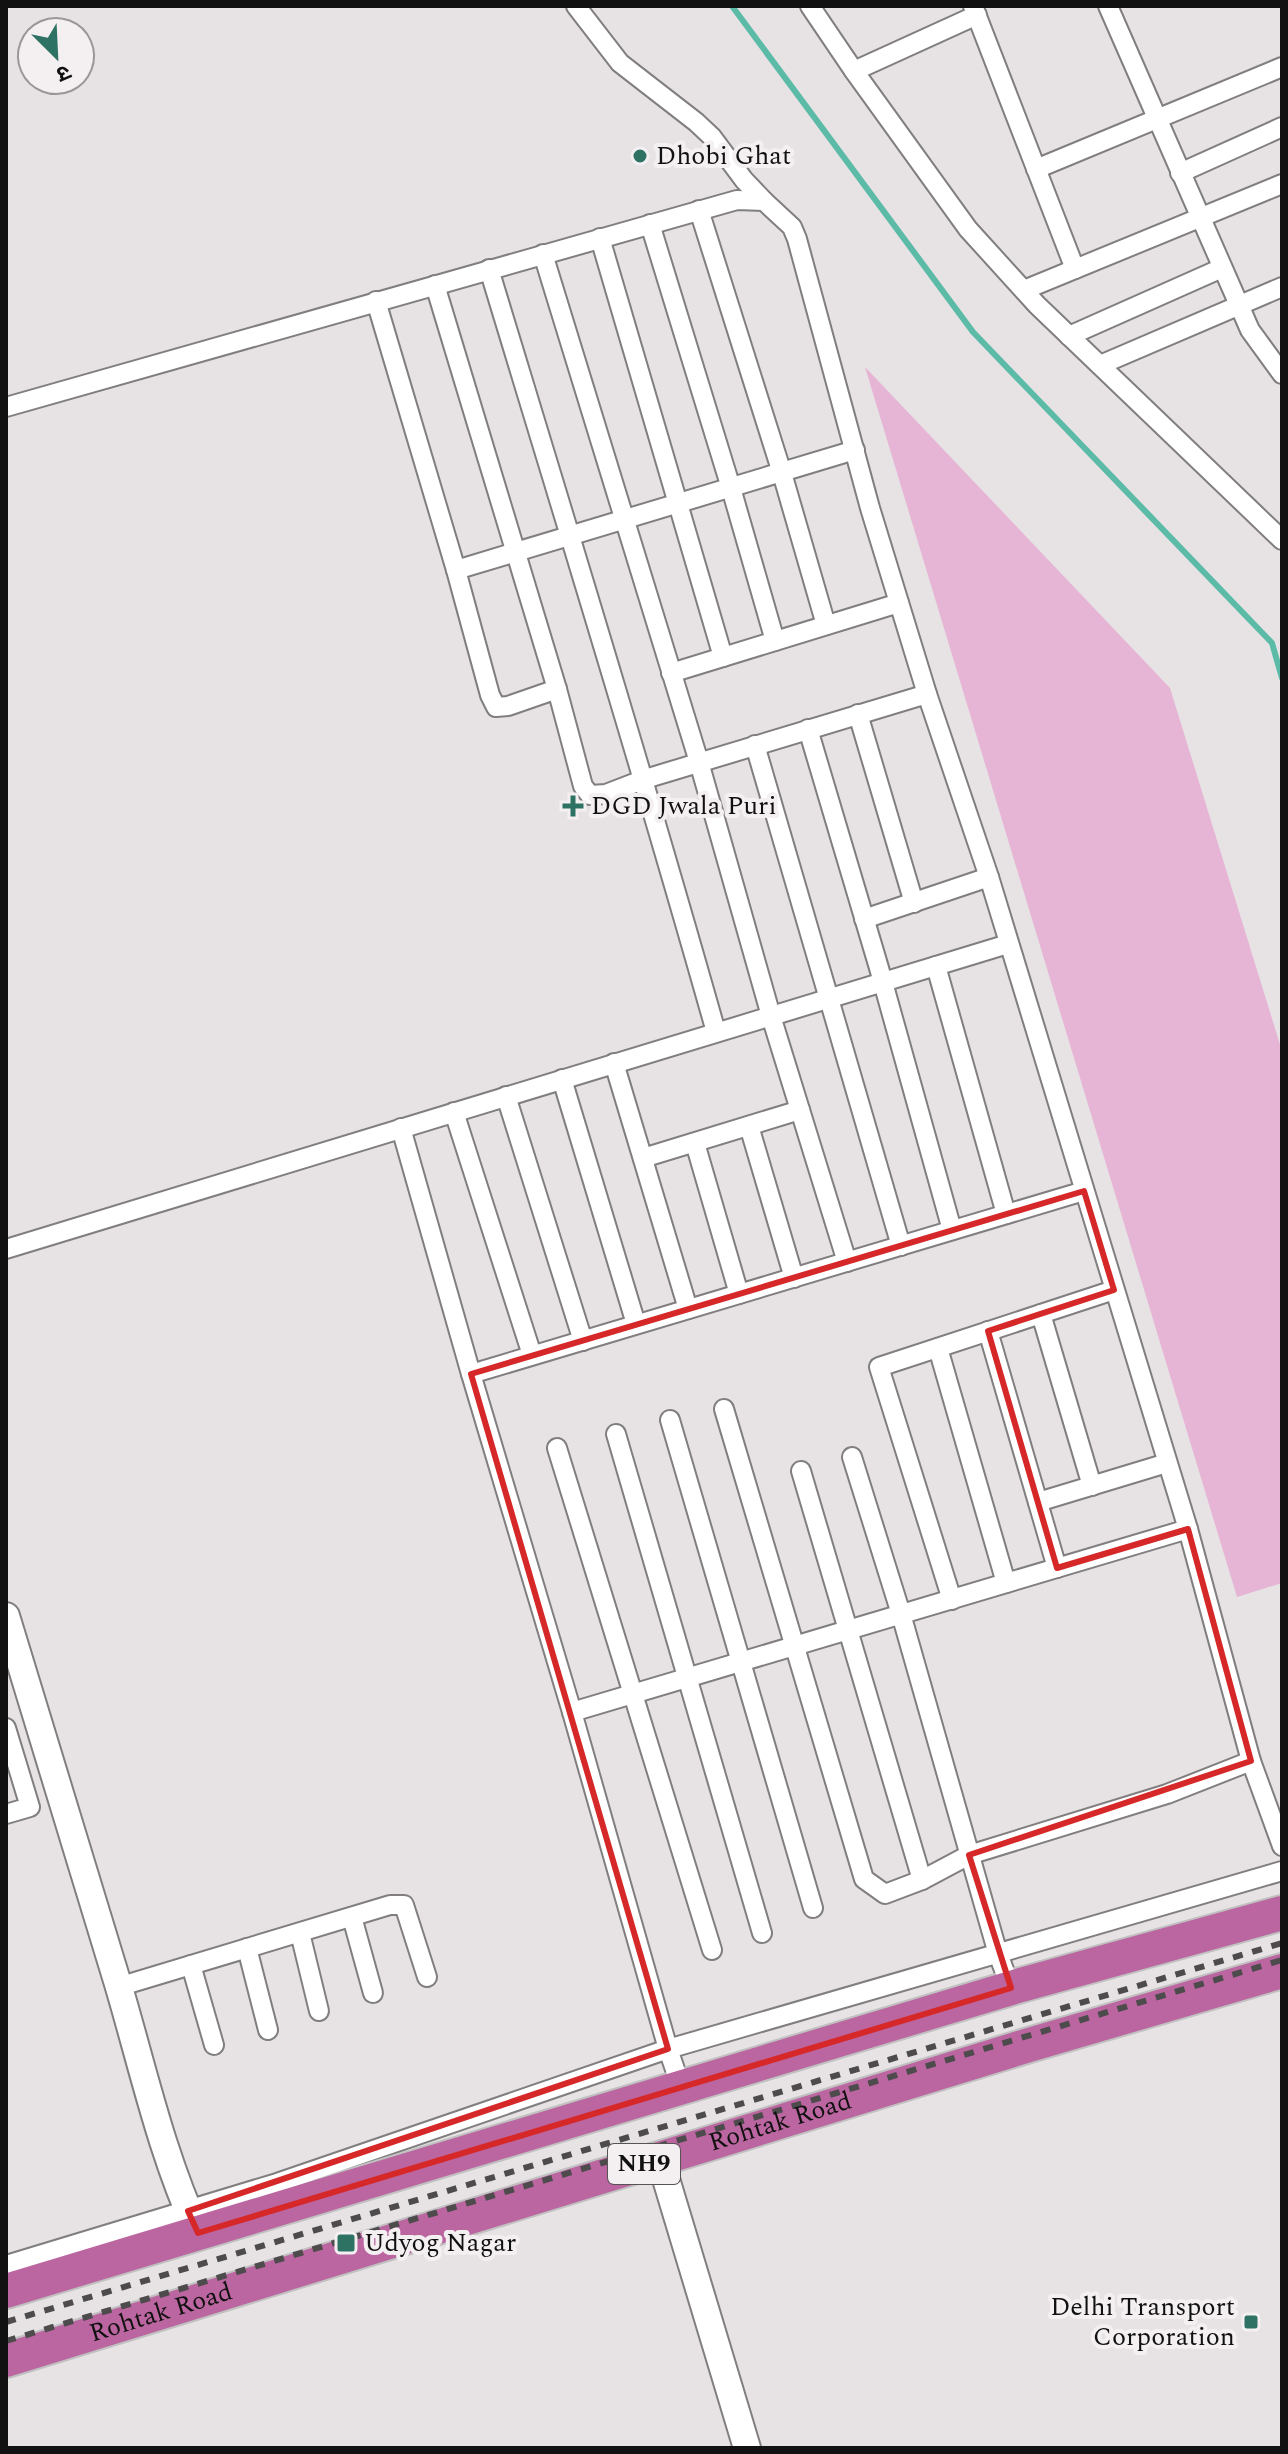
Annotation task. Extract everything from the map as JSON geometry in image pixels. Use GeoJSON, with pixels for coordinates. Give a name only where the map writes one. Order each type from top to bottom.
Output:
{"type":"FeatureCollection","features":[{"type":"Feature","properties":{"kind":"highway","name":"NH9"},"geometry":{"type":"LineString","coordinates":[[6,2291],[193,2222],[681,2087],[1011,1988],[1282,1913]]}},
{"type":"Feature","properties":{"kind":"highway","name":"Rohtak Road"},"geometry":{"type":"LineString","coordinates":[[6,2360],[1029,2045],[1282,1971]]}},
{"type":"Feature","properties":{"kind":"street"},"geometry":{"type":"LineString","coordinates":[[576,6],[620,63],[712,137],[744,180],[792,227],[797,239],[899,603],[989,877],[1188,1529],[1251,1761],[1282,1846]]}},
{"type":"Feature","properties":{"kind":"street"},"geometry":{"type":"LineString","coordinates":[[810,6],[968,229],[1069,336],[1281,535]]}},
{"type":"Feature","properties":{"kind":"street"},"geometry":{"type":"LineString","coordinates":[[1108,6],[1250,330],[1282,374]]}},
{"type":"Feature","properties":{"kind":"street"},"geometry":{"type":"LineString","coordinates":[[854,71],[975,11],[1075,269]]}},
{"type":"Feature","properties":{"kind":"street"},"geometry":{"type":"LineString","coordinates":[[1036,169],[1282,67]]}},
{"type":"Feature","properties":{"kind":"street"},"geometry":{"type":"LineString","coordinates":[[1180,173],[1282,127]]}},
{"type":"Feature","properties":{"kind":"street"},"geometry":{"type":"LineString","coordinates":[[1024,290],[1282,184]]}},
{"type":"Feature","properties":{"kind":"street"},"geometry":{"type":"LineString","coordinates":[[6,407],[699,210],[737,200],[764,201]]}},
{"type":"Feature","properties":{"kind":"street"},"geometry":{"type":"LineString","coordinates":[[699,210],[782,473],[826,625]]}},
{"type":"Feature","properties":{"kind":"street"},"geometry":{"type":"LineString","coordinates":[[650,224],[775,641]]}},
{"type":"Feature","properties":{"kind":"street"},"geometry":{"type":"LineString","coordinates":[[600,238],[723,657]]}},
{"type":"Feature","properties":{"kind":"street"},"geometry":{"type":"LineString","coordinates":[[543,254],[699,762],[771,1016],[847,1262]]}},
{"type":"Feature","properties":{"kind":"street"},"geometry":{"type":"LineString","coordinates":[[1069,336],[1222,268]]}},
{"type":"Feature","properties":{"kind":"street"},"geometry":{"type":"LineString","coordinates":[[489,269],[645,779],[716,1032]]}},
{"type":"Feature","properties":{"kind":"street"},"geometry":{"type":"LineString","coordinates":[[435,285],[517,551],[583,786],[590,795],[606,794],[699,762],[927,694]]}},
{"type":"Feature","properties":{"kind":"street"},"geometry":{"type":"LineString","coordinates":[[1100,365],[1282,287]]}},
{"type":"Feature","properties":{"kind":"street"},"geometry":{"type":"LineString","coordinates":[[376,301],[490,695],[496,707],[508,706],[557,689]]}},
{"type":"Feature","properties":{"kind":"street"},"geometry":{"type":"LineString","coordinates":[[456,570],[855,450]]}},
{"type":"Feature","properties":{"kind":"street"},"geometry":{"type":"LineString","coordinates":[[671,673],[899,603]]}},
{"type":"Feature","properties":{"kind":"street"},"geometry":{"type":"LineString","coordinates":[[858,714],[914,903]]}},
{"type":"Feature","properties":{"kind":"street"},"geometry":{"type":"LineString","coordinates":[[808,729],[952,1230]]}},
{"type":"Feature","properties":{"kind":"street"},"geometry":{"type":"LineString","coordinates":[[755,745],[901,1246]]}},
{"type":"Feature","properties":{"kind":"street"},"geometry":{"type":"LineString","coordinates":[[864,919],[989,877]]}},
{"type":"Feature","properties":{"kind":"street"},"geometry":{"type":"LineString","coordinates":[[6,1249],[1008,944]]}},
{"type":"Feature","properties":{"kind":"street"},"geometry":{"type":"LineString","coordinates":[[936,966],[1006,1214]]}},
{"type":"Feature","properties":{"kind":"street"},"geometry":{"type":"LineString","coordinates":[[614,1063],[688,1309]]}},
{"type":"Feature","properties":{"kind":"street"},"geometry":{"type":"LineString","coordinates":[[562,1079],[636,1324]]}},
{"type":"Feature","properties":{"kind":"street"},"geometry":{"type":"LineString","coordinates":[[506,1096],[583,1341]]}},
{"type":"Feature","properties":{"kind":"street"},"geometry":{"type":"LineString","coordinates":[[643,1158],[800,1110]]}},
{"type":"Feature","properties":{"kind":"street"},"geometry":{"type":"LineString","coordinates":[[454,1112],[532,1355]]}},
{"type":"Feature","properties":{"kind":"street"},"geometry":{"type":"LineString","coordinates":[[749,1126],[794,1278]]}},
{"type":"Feature","properties":{"kind":"street"},"geometry":{"type":"LineString","coordinates":[[401,1128],[681,2087]]}},
{"type":"Feature","properties":{"kind":"street"},"geometry":{"type":"LineString","coordinates":[[695,1143],[739,1294]]}},
{"type":"Feature","properties":{"kind":"street"},"geometry":{"type":"LineString","coordinates":[[471,1374],[1084,1191]]}},
{"type":"Feature","properties":{"kind":"street"},"geometry":{"type":"LineString","coordinates":[[952,1600],[879,1367],[1114,1290]]}},
{"type":"Feature","properties":{"kind":"street"},"geometry":{"type":"LineString","coordinates":[[1041,1314],[1092,1486]]}},
{"type":"Feature","properties":{"kind":"street"},"geometry":{"type":"LineString","coordinates":[[988,1331],[1057,1568]]}},
{"type":"Feature","properties":{"kind":"street"},"geometry":{"type":"LineString","coordinates":[[938,1348],[1006,1583]]}},
{"type":"Feature","properties":{"kind":"street"},"geometry":{"type":"LineString","coordinates":[[724,1409],[864,1879],[885,1894],[922,1880],[969,1855],[1167,1794],[1251,1761]]}},
{"type":"Feature","properties":{"kind":"street"},"geometry":{"type":"LineString","coordinates":[[670,1420],[813,1908]]}},
{"type":"Feature","properties":{"kind":"street"},"geometry":{"type":"LineString","coordinates":[[616,1434],[762,1933]]}},
{"type":"Feature","properties":{"kind":"street"},"geometry":{"type":"LineString","coordinates":[[557,1448],[712,1950]]}},
{"type":"Feature","properties":{"kind":"street"},"geometry":{"type":"LineString","coordinates":[[852,1457],[901,1614],[998,1954],[1011,1988]]}},
{"type":"Feature","properties":{"kind":"street"},"geometry":{"type":"LineString","coordinates":[[1038,1502],[1167,1463]]}},
{"type":"Feature","properties":{"kind":"street"},"geometry":{"type":"LineString","coordinates":[[801,1471],[922,1880]]}},
{"type":"Feature","properties":{"kind":"street"},"geometry":{"type":"LineString","coordinates":[[572,1712],[1188,1529]]}},
{"type":"Feature","properties":{"kind":"street"},"geometry":{"type":"LineString","coordinates":[[6,1616],[161,2138],[193,2222]]}},
{"type":"Feature","properties":{"kind":"street"},"geometry":{"type":"LineString","coordinates":[[6,1728],[30,1807],[6,1814]]}},
{"type":"Feature","properties":{"kind":"street"},"geometry":{"type":"LineString","coordinates":[[6,2265],[193,2222],[277,2183],[668,2049],[1282,1871]]}},
{"type":"Feature","properties":{"kind":"street"},"geometry":{"type":"LineString","coordinates":[[118,1987],[390,1905],[404,1905],[427,1977]]}},
{"type":"Feature","properties":{"kind":"street"},"geometry":{"type":"LineString","coordinates":[[352,1917],[373,1993]]}},
{"type":"Feature","properties":{"kind":"street"},"geometry":{"type":"LineString","coordinates":[[300,1933],[319,2011]]}},
{"type":"Feature","properties":{"kind":"street"},"geometry":{"type":"LineString","coordinates":[[247,1948],[268,2030]]}},
{"type":"Feature","properties":{"kind":"street"},"geometry":{"type":"LineString","coordinates":[[191,1965],[214,2045]]}},
{"type":"Feature","properties":{"kind":"street"},"geometry":{"type":"LineString","coordinates":[[660,2159],[747,2448]]}},
{"type":"Feature","properties":{"kind":"highlighted area"},"geometry":{"type":"Polygon","coordinates":[[[1084,1191],[1114,1290],[988,1331],[1057,1568],[1188,1529],[1251,1761],[969,1855],[1011,1988],[198,2233],[188,2211],[668,2049],[471,1374],[1084,1191]]]}},
{"type":"Feature","properties":{"kind":"shaded area"},"geometry":{"type":"Polygon","coordinates":[[[865,367],[1170,688],[1282,1051],[1282,1583],[1237,1597],[865,367]]]}},
{"type":"Feature","properties":{"kind":"waterway"},"geometry":{"type":"LineString","coordinates":[[732,6],[973,332],[1272,643],[1282,678]]}},
{"type":"Feature","properties":{"kind":"railway"},"geometry":{"type":"LineString","coordinates":[[6,2322],[1282,1943]]}},
{"type":"Feature","properties":{"kind":"railway"},"geometry":{"type":"LineString","coordinates":[[6,2341],[1282,1960]]}},
{"type":"Feature","properties":{"kind":"place","name":"Dhobi Ghat"},"geometry":{"type":"Point","coordinates":[640,156]}},
{"type":"Feature","properties":{"kind":"place","name":"DGD Jwala Puri"},"geometry":{"type":"Point","coordinates":[573,806]}},
{"type":"Feature","properties":{"kind":"place","name":"Udyog Nagar"},"geometry":{"type":"Point","coordinates":[346,2243]}},
{"type":"Feature","properties":{"kind":"place","name":"Delhi Transport Corporation"},"geometry":{"type":"Point","coordinates":[1251,2322]}}]}
